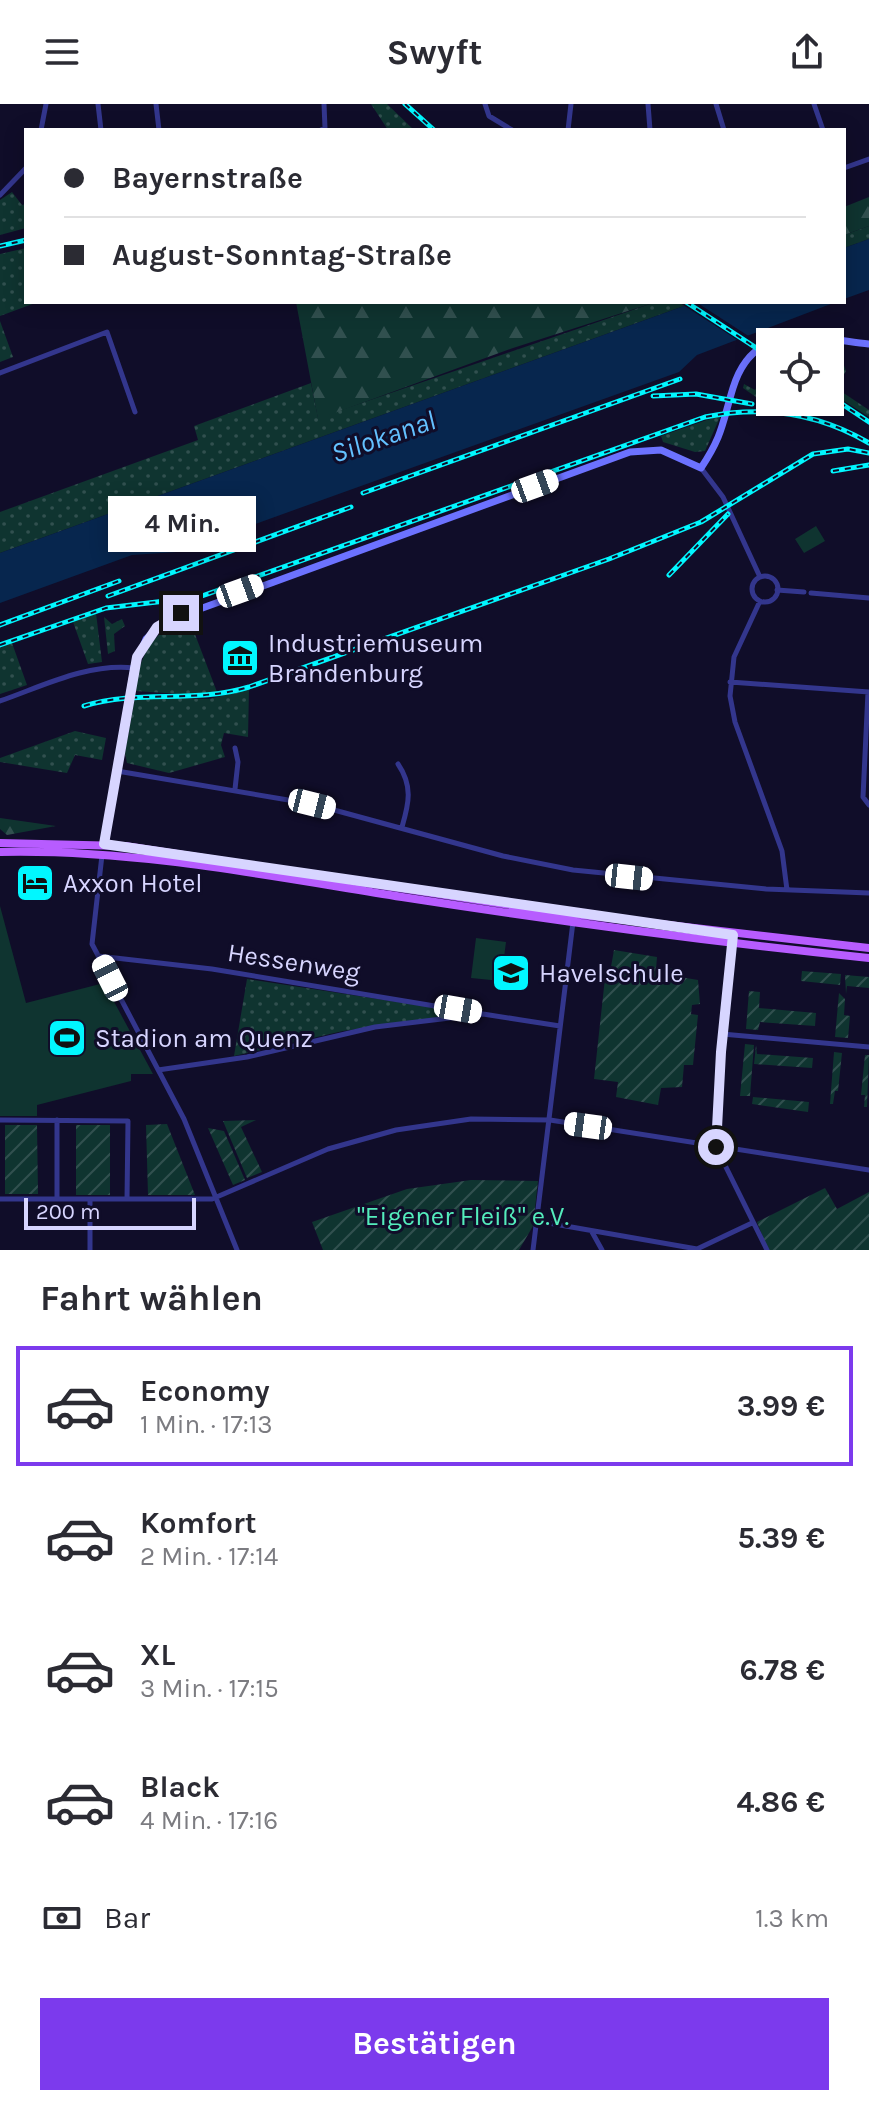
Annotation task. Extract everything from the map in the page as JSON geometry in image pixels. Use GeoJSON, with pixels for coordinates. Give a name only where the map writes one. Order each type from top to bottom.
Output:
{"type":"FeatureCollection","features":[{"type":"Feature","properties":{"kind":"main road"},"geometry":{"type":"LineString","coordinates":[[0,843],[104,844],[733,940],[869,948]]}},
{"type":"Feature","properties":{"kind":"main road"},"geometry":{"type":"LineString","coordinates":[[102,854],[104,844]]}},
{"type":"Feature","properties":{"kind":"main road"},"geometry":{"type":"LineString","coordinates":[[0,852],[102,854],[573,922],[869,958]]}},
{"type":"Feature","properties":{"kind":"street"},"geometry":{"type":"LineString","coordinates":[[41,128],[46,104]]}},
{"type":"Feature","properties":{"kind":"street"},"geometry":{"type":"LineString","coordinates":[[98,104],[101,128]]}},
{"type":"Feature","properties":{"kind":"street"},"geometry":{"type":"LineString","coordinates":[[156,104],[159,128]]}},
{"type":"Feature","properties":{"kind":"street"},"geometry":{"type":"LineString","coordinates":[[324,104],[325,128]]}},
{"type":"Feature","properties":{"kind":"street"},"geometry":{"type":"LineString","coordinates":[[485,104],[489,116],[509,128]]}},
{"type":"Feature","properties":{"kind":"street"},"geometry":{"type":"LineString","coordinates":[[568,128],[571,104]]}},
{"type":"Feature","properties":{"kind":"street"},"geometry":{"type":"LineString","coordinates":[[648,104],[650,128]]}},
{"type":"Feature","properties":{"kind":"street"},"geometry":{"type":"LineString","coordinates":[[716,104],[723,128]]}},
{"type":"Feature","properties":{"kind":"street"},"geometry":{"type":"LineString","coordinates":[[814,104],[822,128]]}},
{"type":"Feature","properties":{"kind":"street"},"geometry":{"type":"LineString","coordinates":[[846,167],[869,159]]}},
{"type":"Feature","properties":{"kind":"street"},"geometry":{"type":"LineString","coordinates":[[0,195],[24,170]]}},
{"type":"Feature","properties":{"kind":"street"},"geometry":{"type":"LineString","coordinates":[[0,373],[107,332],[135,412]]}},
{"type":"Feature","properties":{"kind":"street"},"geometry":{"type":"LineString","coordinates":[[701,468],[723,433],[737,376],[759,347],[775,339],[797,337],[869,344]]}},
{"type":"Feature","properties":{"kind":"street"},"geometry":{"type":"LineString","coordinates":[[104,844],[134,668],[151,633],[181,613],[606,461],[652,450],[678,455],[701,468],[723,497],[760,577]]}},
{"type":"Feature","properties":{"kind":"street"},"geometry":{"type":"LineString","coordinates":[[760,577],[772,578],[777,590]]}},
{"type":"Feature","properties":{"kind":"street"},"geometry":{"type":"LineString","coordinates":[[760,577],[753,589],[760,601]]}},
{"type":"Feature","properties":{"kind":"street"},"geometry":{"type":"LineString","coordinates":[[777,590],[869,598]]}},
{"type":"Feature","properties":{"kind":"street"},"geometry":{"type":"LineString","coordinates":[[760,601],[770,601],[777,590]]}},
{"type":"Feature","properties":{"kind":"street"},"geometry":{"type":"LineString","coordinates":[[760,601],[736,650],[730,682],[735,722],[782,851],[787,890]]}},
{"type":"Feature","properties":{"kind":"street"},"geometry":{"type":"LineString","coordinates":[[0,701],[85,671],[105,667],[134,668]]}},
{"type":"Feature","properties":{"kind":"street"},"geometry":{"type":"LineString","coordinates":[[730,682],[869,692],[863,797],[869,805]]}},
{"type":"Feature","properties":{"kind":"street"},"geometry":{"type":"LineString","coordinates":[[235,748],[238,762],[235,789]]}},
{"type":"Feature","properties":{"kind":"street"},"geometry":{"type":"LineString","coordinates":[[398,764],[407,777],[410,790],[402,827]]}},
{"type":"Feature","properties":{"kind":"street"},"geometry":{"type":"LineString","coordinates":[[117,771],[235,789],[402,827],[503,856],[573,870],[787,890],[869,893]]}},
{"type":"Feature","properties":{"kind":"street"},"geometry":{"type":"LineString","coordinates":[[102,854],[91,935],[98,956],[184,1119],[237,1250]]}},
{"type":"Feature","properties":{"kind":"street"},"geometry":{"type":"LineString","coordinates":[[533,1250],[573,922]]}},
{"type":"Feature","properties":{"kind":"street"},"geometry":{"type":"LineString","coordinates":[[733,940],[715,1135],[718,1149],[767,1250]]}},
{"type":"Feature","properties":{"kind":"street","name":"Hessenweg"},"geometry":{"type":"LineString","coordinates":[[98,956],[212,969],[560,1026]]}},
{"type":"Feature","properties":{"kind":"street","name":"Hessenweg"},"geometry":{"type":"LineString","coordinates":[[158,1070],[247,1057],[375,1027],[483,1014]]}},
{"type":"Feature","properties":{"kind":"street"},"geometry":{"type":"LineString","coordinates":[[722,1034],[869,1047]]}},
{"type":"Feature","properties":{"kind":"street"},"geometry":{"type":"LineString","coordinates":[[0,1199],[216,1198],[328,1149],[396,1130],[471,1119],[550,1120],[718,1149],[869,1170]]}},
{"type":"Feature","properties":{"kind":"street"},"geometry":{"type":"LineString","coordinates":[[0,1120],[128,1121],[127,1199]]}},
{"type":"Feature","properties":{"kind":"street"},"geometry":{"type":"LineString","coordinates":[[57,1120],[57,1199]]}},
{"type":"Feature","properties":{"kind":"street"},"geometry":{"type":"LineString","coordinates":[[90,1199],[90,1250]]}},
{"type":"Feature","properties":{"kind":"street"},"geometry":{"type":"LineString","coordinates":[[537,1221],[700,1249],[752,1223]]}},
{"type":"Feature","properties":{"kind":"street"},"geometry":{"type":"LineString","coordinates":[[592,1232],[602,1250]]}},
{"type":"Feature","properties":{"kind":"green space"},"geometry":{"type":"Polygon","coordinates":[[[371,104],[387,104],[412,128],[387,128],[371,104]]]}},
{"type":"Feature","properties":{"kind":"green space"},"geometry":{"type":"Polygon","coordinates":[[[12,192],[24,204],[24,229],[0,235],[0,200],[12,192]]]}},
{"type":"Feature","properties":{"kind":"green space"},"geometry":{"type":"Polygon","coordinates":[[[869,197],[869,226],[846,234],[846,206],[869,197]]]}},
{"type":"Feature","properties":{"kind":"green space"},"geometry":{"type":"Polygon","coordinates":[[[869,226],[869,239],[846,247],[846,234],[869,226]]]}},
{"type":"Feature","properties":{"kind":"green space"},"geometry":{"type":"Polygon","coordinates":[[[24,248],[24,304],[33,304],[0,316],[0,254],[24,248]]]}},
{"type":"Feature","properties":{"kind":"green space"},"geometry":{"type":"Polygon","coordinates":[[[296,304],[650,304],[513,348],[318,419],[296,304]]]}},
{"type":"Feature","properties":{"kind":"green space"},"geometry":{"type":"Polygon","coordinates":[[[650,304],[689,304],[0,553],[0,512],[198,440],[194,426],[311,383],[318,418],[650,304]]]}},
{"type":"Feature","properties":{"kind":"green space"},"geometry":{"type":"Polygon","coordinates":[[[0,321],[13,357],[0,362],[0,321]]]}},
{"type":"Feature","properties":{"kind":"green space"},"geometry":{"type":"Polygon","coordinates":[[[744,384],[755,390],[756,397],[743,388],[744,384]]]}},
{"type":"Feature","properties":{"kind":"green space"},"geometry":{"type":"Polygon","coordinates":[[[844,393],[869,410],[869,417],[844,401],[844,393]]]}},
{"type":"Feature","properties":{"kind":"green space"},"geometry":{"type":"Polygon","coordinates":[[[721,415],[705,451],[695,452],[663,442],[661,436],[721,415]]]}},
{"type":"Feature","properties":{"kind":"green space"},"geometry":{"type":"Polygon","coordinates":[[[816,526],[825,541],[804,553],[795,539],[816,526]]]}},
{"type":"Feature","properties":{"kind":"green space"},"geometry":{"type":"Polygon","coordinates":[[[96,613],[102,662],[88,664],[73,622],[96,613]]]}},
{"type":"Feature","properties":{"kind":"green space"},"geometry":{"type":"Polygon","coordinates":[[[188,616],[217,692],[196,695],[135,691],[140,666],[150,645],[166,629],[188,616]]]}},
{"type":"Feature","properties":{"kind":"green space"},"geometry":{"type":"Polygon","coordinates":[[[104,617],[112,624],[122,619],[125,626],[114,634],[115,651],[108,654],[104,617]]]}},
{"type":"Feature","properties":{"kind":"green space"},"geometry":{"type":"Polygon","coordinates":[[[12,643],[27,685],[0,694],[0,648],[12,643]]]}},
{"type":"Feature","properties":{"kind":"green space"},"geometry":{"type":"Polygon","coordinates":[[[249,689],[248,737],[224,733],[221,745],[225,757],[169,773],[127,763],[125,753],[135,697],[209,699],[249,689]]]}},
{"type":"Feature","properties":{"kind":"green space"},"geometry":{"type":"Polygon","coordinates":[[[75,731],[106,738],[102,760],[75,755],[67,773],[0,762],[0,758],[75,731]]]}},
{"type":"Feature","properties":{"kind":"green space"},"geometry":{"type":"Polygon","coordinates":[[[0,818],[56,826],[7,835],[0,829],[0,818]]]}},
{"type":"Feature","properties":{"kind":"green space","name":"Stadion am Quenz"},"geometry":{"type":"Polygon","coordinates":[[[0,906],[26,1003],[104,983],[153,1074],[131,1074],[131,1081],[37,1105],[37,1116],[0,1116],[0,906]]]}},
{"type":"Feature","properties":{"kind":"green space"},"geometry":{"type":"Polygon","coordinates":[[[476,938],[506,942],[501,981],[471,978],[476,938]]]}},
{"type":"Feature","properties":{"kind":"green space"},"geometry":{"type":"Polygon","coordinates":[[[614,950],[657,957],[656,969],[673,968],[674,976],[698,980],[700,1004],[692,1005],[691,1014],[698,1015],[693,1065],[684,1065],[682,1087],[661,1088],[658,1105],[616,1097],[618,1082],[594,1079],[605,978],[609,978],[614,950]]]}},
{"type":"Feature","properties":{"kind":"green space"},"geometry":{"type":"Polygon","coordinates":[[[802,971],[841,974],[840,985],[801,981],[802,971]]]}},
{"type":"Feature","properties":{"kind":"green space"},"geometry":{"type":"Polygon","coordinates":[[[845,975],[869,977],[869,988],[847,986],[846,994],[845,975]]]}},
{"type":"Feature","properties":{"kind":"green space"},"geometry":{"type":"Polygon","coordinates":[[[247,979],[456,1011],[457,1016],[343,1031],[234,1056],[247,979]]]}},
{"type":"Feature","properties":{"kind":"green space"},"geometry":{"type":"Polygon","coordinates":[[[749,991],[760,992],[759,1008],[816,1013],[815,1026],[760,1022],[758,1030],[746,1029],[749,991]]]}},
{"type":"Feature","properties":{"kind":"green space"},"geometry":{"type":"Polygon","coordinates":[[[839,993],[845,999],[844,1015],[850,1016],[848,1038],[835,1037],[839,993]]]}},
{"type":"Feature","properties":{"kind":"green space"},"geometry":{"type":"Polygon","coordinates":[[[745,1044],[754,1045],[750,1096],[740,1096],[745,1044]]]}},
{"type":"Feature","properties":{"kind":"green space"},"geometry":{"type":"Polygon","coordinates":[[[756,1045],[757,1054],[813,1058],[812,1068],[754,1064],[756,1045]]]}},
{"type":"Feature","properties":{"kind":"green space"},"geometry":{"type":"Polygon","coordinates":[[[834,1052],[842,1053],[838,1091],[835,1091],[833,1104],[830,1104],[834,1052]]]}},
{"type":"Feature","properties":{"kind":"green space"},"geometry":{"type":"Polygon","coordinates":[[[865,1055],[869,1055],[867,1107],[864,1107],[865,1095],[861,1095],[865,1055]]]}},
{"type":"Feature","properties":{"kind":"green space"},"geometry":{"type":"Polygon","coordinates":[[[753,1097],[809,1102],[808,1112],[752,1104],[753,1097]]]}},
{"type":"Feature","properties":{"kind":"green space"},"geometry":{"type":"Polygon","coordinates":[[[256,1120],[241,1127],[262,1172],[247,1178],[223,1121],[256,1120]]]}},
{"type":"Feature","properties":{"kind":"green space"},"geometry":{"type":"Polygon","coordinates":[[[167,1124],[195,1195],[148,1195],[146,1125],[167,1124]]]}},
{"type":"Feature","properties":{"kind":"green space"},"geometry":{"type":"Polygon","coordinates":[[[5,1125],[37,1125],[38,1194],[5,1194],[5,1125]]]}},
{"type":"Feature","properties":{"kind":"green space"},"geometry":{"type":"Polygon","coordinates":[[[76,1125],[110,1125],[110,1195],[76,1195],[76,1125]]]}},
{"type":"Feature","properties":{"kind":"green space"},"geometry":{"type":"Polygon","coordinates":[[[208,1128],[224,1131],[245,1180],[233,1185],[208,1128]]]}},
{"type":"Feature","properties":{"kind":"green space","name":"\"Eigener Fleiß\" e.V."},"geometry":{"type":"Polygon","coordinates":[[[471,1180],[538,1181],[533,1226],[519,1250],[323,1250],[312,1222],[407,1189],[471,1180]]]}},
{"type":"Feature","properties":{"kind":"green space"},"geometry":{"type":"Polygon","coordinates":[[[825,1188],[837,1209],[869,1192],[869,1250],[768,1250],[757,1222],[825,1188]]]}},
{"type":"Feature","properties":{"kind":"water"},"geometry":{"type":"Polygon","coordinates":[[[869,239],[869,290],[846,298],[846,247],[869,239]]]}},
{"type":"Feature","properties":{"kind":"water","name":"Silokanal"},"geometry":{"type":"Polygon","coordinates":[[[689,304],[831,304],[768,328],[756,328],[756,333],[697,355],[679,372],[177,552],[132,555],[0,603],[0,553],[689,304]]]}},
{"type":"Feature","properties":{"kind":"pier"},"geometry":{"type":"Polygon","coordinates":[[[682,304],[699,304],[750,337],[739,341],[682,304]]]}},
{"type":"Feature","properties":{"kind":"railway"},"geometry":{"type":"LineString","coordinates":[[405,104],[432,128]]}},
{"type":"Feature","properties":{"kind":"railway"},"geometry":{"type":"LineString","coordinates":[[0,246],[24,240]]}},
{"type":"Feature","properties":{"kind":"railway"},"geometry":{"type":"LineString","coordinates":[[689,304],[756,348]]}},
{"type":"Feature","properties":{"kind":"railway"},"geometry":{"type":"LineString","coordinates":[[363,493],[680,379]]}},
{"type":"Feature","properties":{"kind":"railway"},"geometry":{"type":"LineString","coordinates":[[653,396],[696,394],[752,404]]}},
{"type":"Feature","properties":{"kind":"railway"},"geometry":{"type":"LineString","coordinates":[[844,405],[869,422]]}},
{"type":"Feature","properties":{"kind":"railway"},"geometry":{"type":"LineString","coordinates":[[0,645],[106,608],[199,597],[705,417],[748,412],[790,414],[830,425],[869,443]]}},
{"type":"Feature","properties":{"kind":"railway"},"geometry":{"type":"LineString","coordinates":[[84,706],[125,698],[208,695],[249,687],[609,559],[701,522],[813,454],[848,449],[869,453]]}},
{"type":"Feature","properties":{"kind":"railway"},"geometry":{"type":"LineString","coordinates":[[833,471],[869,465]]}},
{"type":"Feature","properties":{"kind":"railway"},"geometry":{"type":"LineString","coordinates":[[108,596],[351,507]]}},
{"type":"Feature","properties":{"kind":"railway"},"geometry":{"type":"LineString","coordinates":[[669,575],[728,514]]}},
{"type":"Feature","properties":{"kind":"railway"},"geometry":{"type":"LineString","coordinates":[[0,625],[119,581]]}},
{"type":"Feature","properties":{"kind":"place","name":"Industriemuseum Brandenburg"},"geometry":{"type":"Point","coordinates":[240,658]}},
{"type":"Feature","properties":{"kind":"place","name":"Axxon Hotel"},"geometry":{"type":"Point","coordinates":[35,883]}},
{"type":"Feature","properties":{"kind":"place","name":"Havelschule"},"geometry":{"type":"Point","coordinates":[511,973]}},
{"type":"Feature","properties":{"kind":"place","name":"Stadion am Quenz"},"geometry":{"type":"Point","coordinates":[67,1038]}},
{"type":"Feature","properties":{"kind":"route"},"geometry":{"type":"LineString","coordinates":[[181,613],[157,627],[146,639],[137,657],[104,844],[556,912],[733,935],[724,1008],[716,1147]]}}]}
